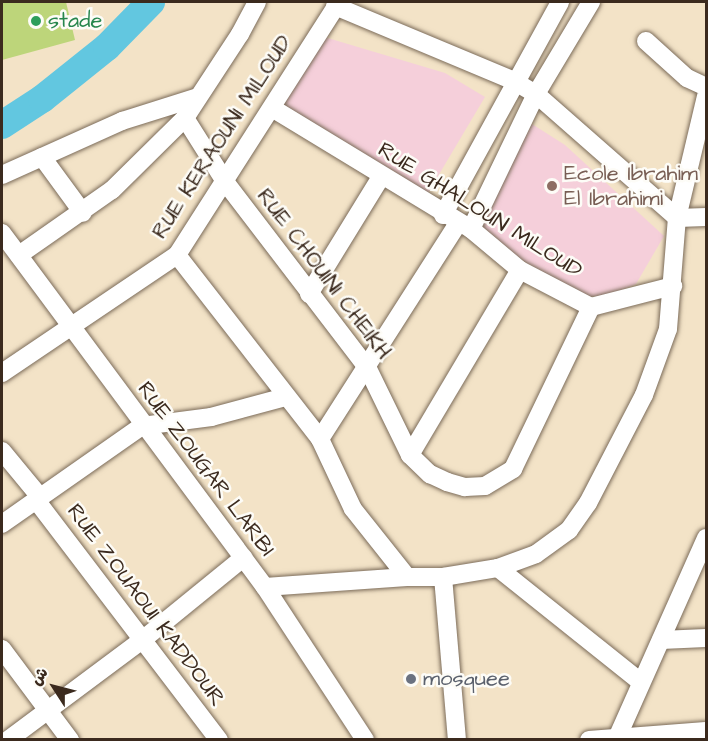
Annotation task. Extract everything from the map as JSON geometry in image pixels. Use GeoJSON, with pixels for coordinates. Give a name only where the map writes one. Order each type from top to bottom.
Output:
{"type":"FeatureCollection","features":[{"type":"Feature","properties":{"kind":"street"},"geometry":{"type":"LineString","coordinates":[[19,255],[83,213],[124,179],[185,118],[195,98],[240,34],[256,2]]}},
{"type":"Feature","properties":{"kind":"street"},"geometry":{"type":"LineString","coordinates":[[458,222],[514,81],[560,2]]}},
{"type":"Feature","properties":{"kind":"street"},"geometry":{"type":"LineString","coordinates":[[320,439],[368,369],[591,2]]}},
{"type":"Feature","properties":{"kind":"street"},"geometry":{"type":"LineString","coordinates":[[337,4],[514,81],[536,94],[677,218],[706,217]]}},
{"type":"Feature","properties":{"kind":"street","name":"RUE KERAOUNI MILOUD"},"geometry":{"type":"LineString","coordinates":[[2,373],[70,324],[177,255],[226,183],[337,4]]}},
{"type":"Feature","properties":{"kind":"street"},"geometry":{"type":"LineString","coordinates":[[646,41],[687,78],[706,87]]}},
{"type":"Feature","properties":{"kind":"street"},"geometry":{"type":"LineString","coordinates":[[265,587],[407,577],[443,577],[498,568],[536,554],[569,530],[588,504],[662,353],[673,286],[677,218],[706,96]]}},
{"type":"Feature","properties":{"kind":"street"},"geometry":{"type":"LineString","coordinates":[[2,175],[122,120],[195,98]]}},
{"type":"Feature","properties":{"kind":"street","name":"RUE GHALOUN MILOUD"},"geometry":{"type":"LineString","coordinates":[[272,108],[381,177],[458,222],[520,270],[591,307],[673,286]]}},
{"type":"Feature","properties":{"kind":"street","name":"RUE CHOUINI CHEIKH"},"geometry":{"type":"LineString","coordinates":[[185,118],[226,183],[368,369],[410,455],[430,474],[465,487],[485,486],[513,469],[591,307]]}},
{"type":"Feature","properties":{"kind":"street"},"geometry":{"type":"LineString","coordinates":[[42,157],[83,213]]}},
{"type":"Feature","properties":{"kind":"street"},"geometry":{"type":"LineString","coordinates":[[309,294],[381,177]]}},
{"type":"Feature","properties":{"kind":"street","name":"RUE ZOUGAR LARBI"},"geometry":{"type":"LineString","coordinates":[[2,233],[142,426],[265,587],[359,737]]}},
{"type":"Feature","properties":{"kind":"street"},"geometry":{"type":"LineString","coordinates":[[177,255],[285,397],[320,439],[353,509],[407,577]]}},
{"type":"Feature","properties":{"kind":"street"},"geometry":{"type":"LineString","coordinates":[[410,455],[520,270]]}},
{"type":"Feature","properties":{"kind":"street"},"geometry":{"type":"LineString","coordinates":[[2,524],[142,426],[211,417],[285,397]]}},
{"type":"Feature","properties":{"kind":"street","name":"RUE ZOUAOUI KADDOUR"},"geometry":{"type":"LineString","coordinates":[[2,451],[141,642],[219,740]]}},
{"type":"Feature","properties":{"kind":"street"},"geometry":{"type":"LineString","coordinates":[[617,738],[661,640],[702,561],[706,538]]}},
{"type":"Feature","properties":{"kind":"street"},"geometry":{"type":"LineString","coordinates":[[8,740],[47,708],[141,642],[243,558]]}},
{"type":"Feature","properties":{"kind":"street"},"geometry":{"type":"LineString","coordinates":[[498,568],[641,682]]}},
{"type":"Feature","properties":{"kind":"street"},"geometry":{"type":"LineString","coordinates":[[443,577],[457,740]]}},
{"type":"Feature","properties":{"kind":"street"},"geometry":{"type":"LineString","coordinates":[[661,640],[706,638]]}},
{"type":"Feature","properties":{"kind":"street"},"geometry":{"type":"LineString","coordinates":[[2,649],[70,740]]}},
{"type":"Feature","properties":{"kind":"street"},"geometry":{"type":"LineString","coordinates":[[589,740],[706,731]]}},
{"type":"Feature","properties":{"kind":"shaded area"},"geometry":{"type":"Polygon","coordinates":[[[321,36],[445,73],[485,97],[425,198],[274,115],[321,36]]]}},
{"type":"Feature","properties":{"kind":"shaded area","name":"Ecole Ibrahim El Ibrahimi"},"geometry":{"type":"Polygon","coordinates":[[[532,124],[565,145],[664,236],[636,284],[611,295],[582,297],[470,228],[532,124]]]}},
{"type":"Feature","properties":{"kind":"green space","name":"stade"},"geometry":{"type":"Polygon","coordinates":[[[2,2],[66,2],[75,40],[2,60],[2,2]]]}},
{"type":"Feature","properties":{"kind":"waterway"},"geometry":{"type":"LineString","coordinates":[[2,125],[42,99],[107,47],[151,2]]}},
{"type":"Feature","properties":{"kind":"place","name":"stade"},"geometry":{"type":"Point","coordinates":[36,21]}},
{"type":"Feature","properties":{"kind":"place","name":"Ecole Ibrahim El Ibrahimi"},"geometry":{"type":"Point","coordinates":[552,186]}},
{"type":"Feature","properties":{"kind":"place","name":"mosquee"},"geometry":{"type":"Point","coordinates":[411,679]}}]}
